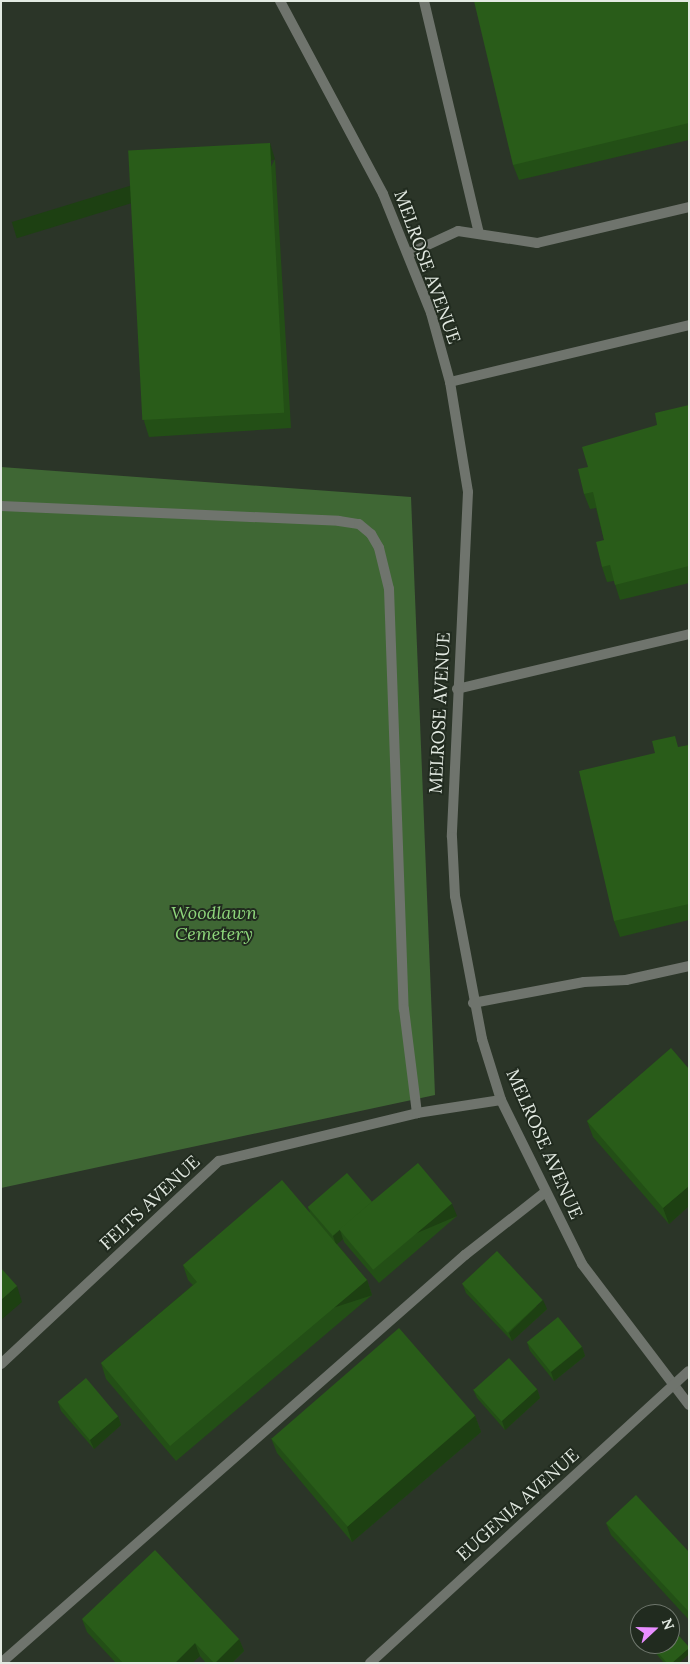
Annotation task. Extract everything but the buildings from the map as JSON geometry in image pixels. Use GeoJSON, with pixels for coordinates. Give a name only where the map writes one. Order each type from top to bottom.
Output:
{"type":"FeatureCollection","features":[{"type":"Feature","properties":{"kind":"street","name":"MELROSE AVENUE"},"geometry":{"type":"LineString","coordinates":[[280,1],[383,194],[408,254],[450,382],[468,492],[452,778],[454,876],[473,1003],[502,1100],[544,1193],[582,1264],[672,1387],[689,1405]]}},
{"type":"Feature","properties":{"kind":"street"},"geometry":{"type":"LineString","coordinates":[[424,1],[479,233]]}},
{"type":"Feature","properties":{"kind":"street"},"geometry":{"type":"LineString","coordinates":[[408,254],[458,231],[537,243],[689,208]]}},
{"type":"Feature","properties":{"kind":"street"},"geometry":{"type":"LineString","coordinates":[[450,382],[689,325]]}},
{"type":"Feature","properties":{"kind":"street"},"geometry":{"type":"LineString","coordinates":[[1,506],[339,521],[359,524],[371,534],[379,548],[389,589],[404,1009],[417,1113]]}},
{"type":"Feature","properties":{"kind":"street"},"geometry":{"type":"LineString","coordinates":[[457,689],[689,634]]}},
{"type":"Feature","properties":{"kind":"street"},"geometry":{"type":"LineString","coordinates":[[473,1003],[584,982],[626,980],[689,966]]}},
{"type":"Feature","properties":{"kind":"street","name":"FELTS AVENUE"},"geometry":{"type":"LineString","coordinates":[[1,1364],[219,1161],[417,1113],[502,1100]]}},
{"type":"Feature","properties":{"kind":"street"},"geometry":{"type":"LineString","coordinates":[[1,1663],[465,1255],[544,1193]]}},
{"type":"Feature","properties":{"kind":"street","name":"EUGENIA AVENUE"},"geometry":{"type":"LineString","coordinates":[[370,1663],[689,1372]]}},
{"type":"Feature","properties":{"kind":"green space","name":"Woodlawn Cemetery"},"geometry":{"type":"Polygon","coordinates":[[[1,467],[411,497],[435,1095],[1,1188],[1,467]]]}}]}
